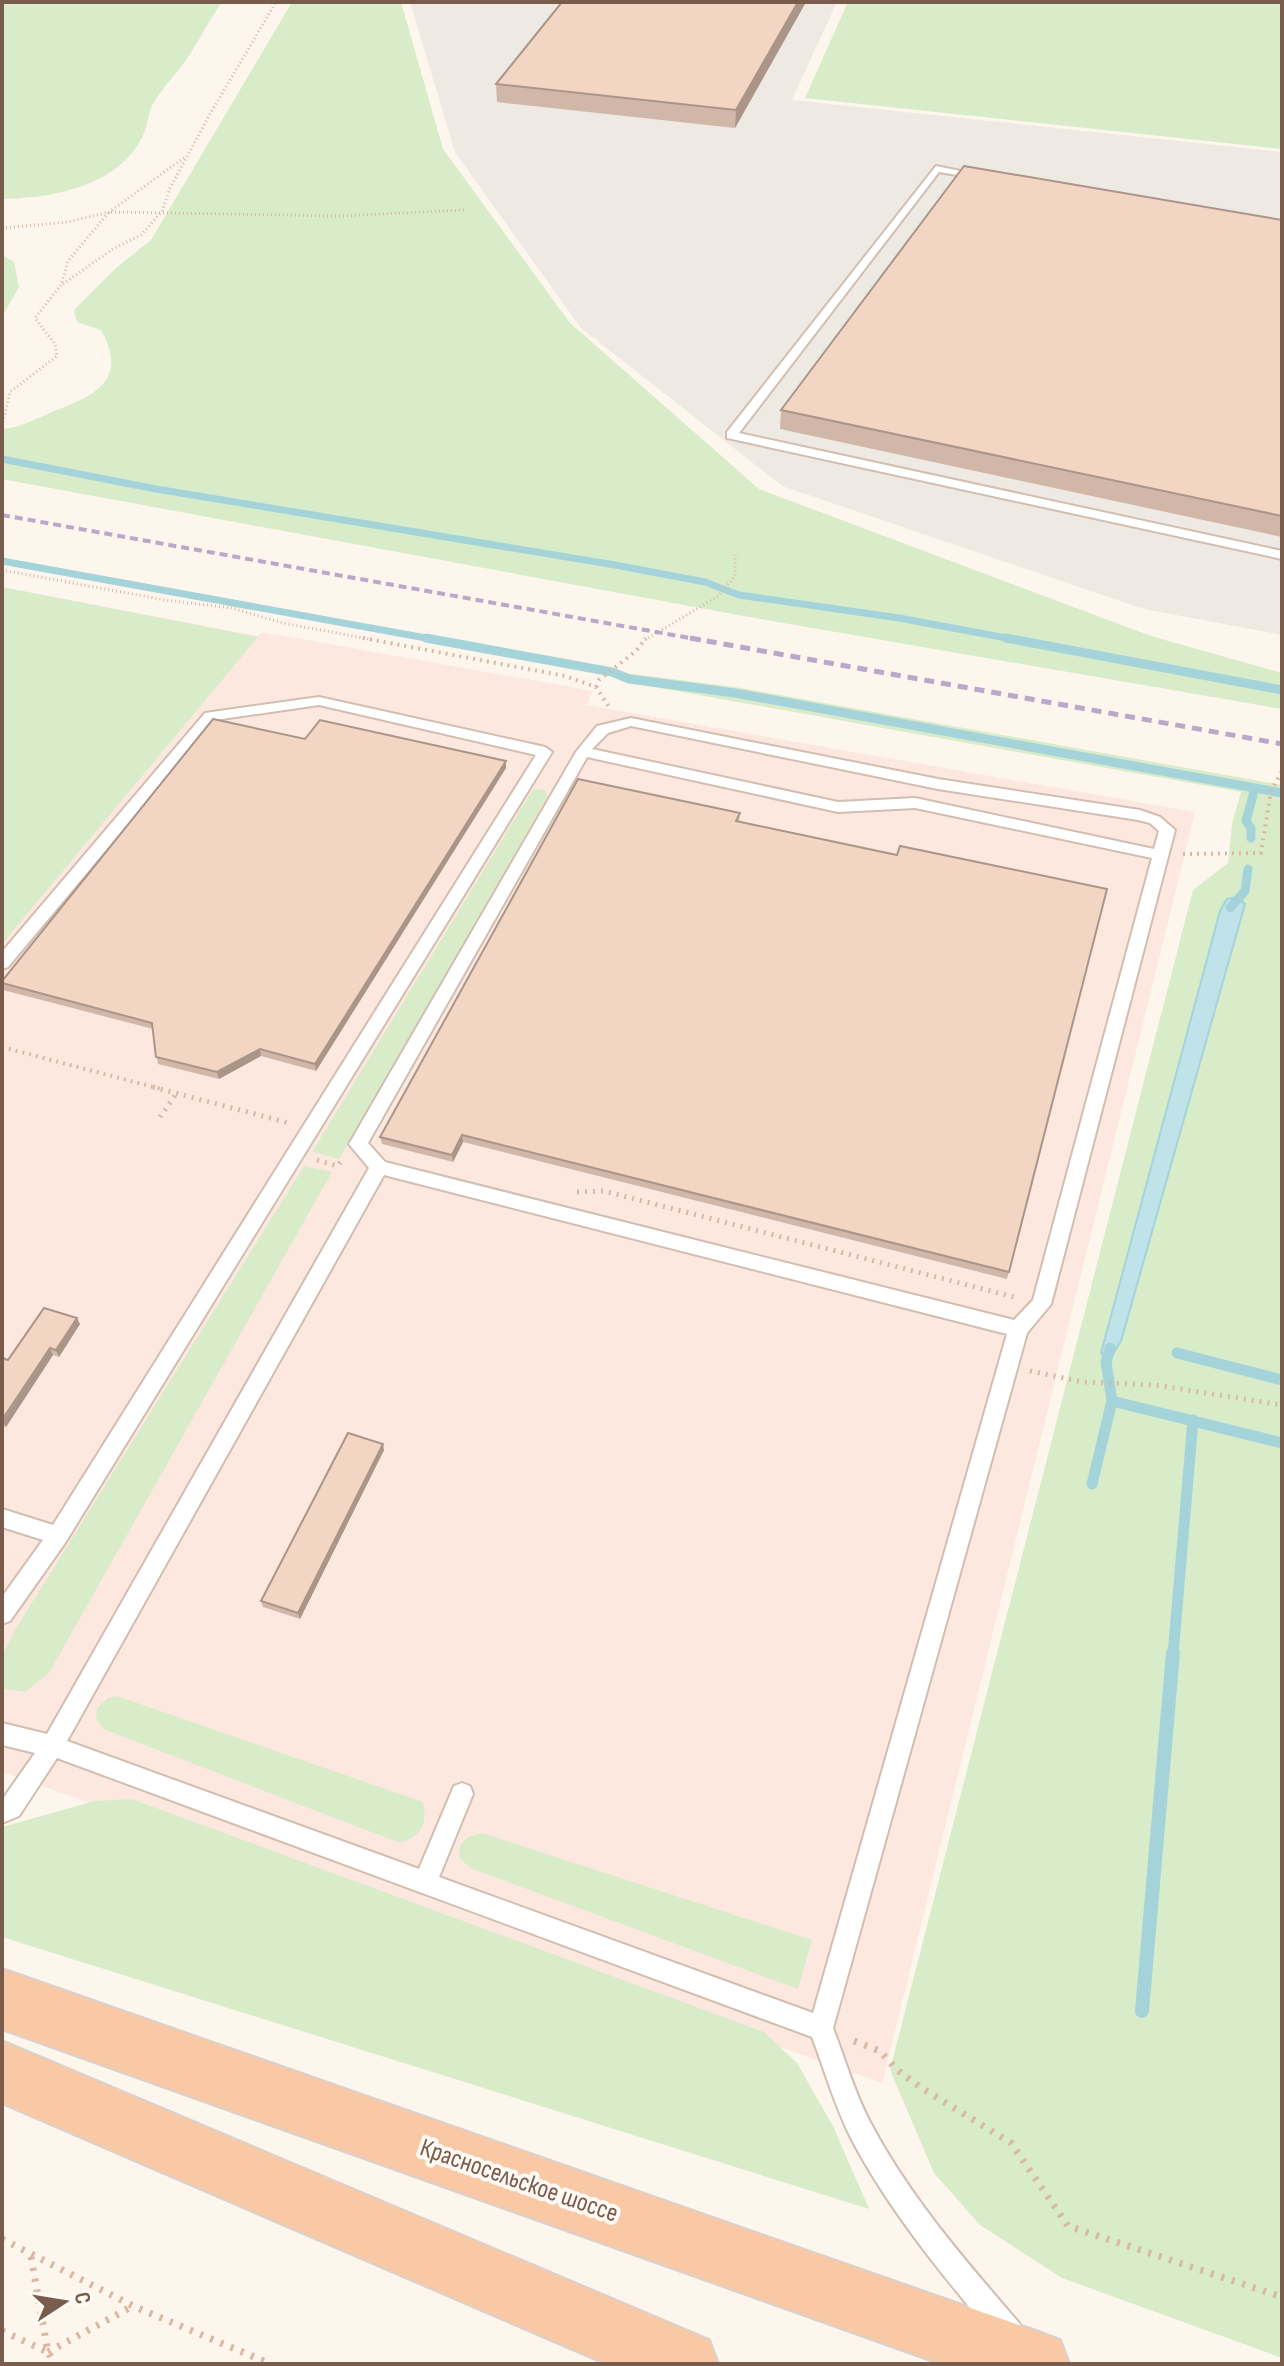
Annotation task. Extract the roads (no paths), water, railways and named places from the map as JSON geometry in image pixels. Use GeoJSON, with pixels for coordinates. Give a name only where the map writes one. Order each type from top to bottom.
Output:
{"type":"FeatureCollection","features":[{"type":"Feature","properties":{"kind":"highway","name":"Красносельское шоссе"},"geometry":{"type":"LineString","coordinates":[[2,1999],[1035,2364]]}},
{"type":"Feature","properties":{"kind":"highway"},"geometry":{"type":"LineString","coordinates":[[2,2072],[685,2364]]}},
{"type":"Feature","properties":{"kind":"lane"},"geometry":{"type":"LineString","coordinates":[[999,179],[936,169],[731,435],[1282,555]]}},
{"type":"Feature","properties":{"kind":"lane"},"geometry":{"type":"LineString","coordinates":[[2,963],[210,716],[319,701],[545,752],[58,1536],[2,1614]]}},
{"type":"Feature","properties":{"kind":"lane"},"geometry":{"type":"LineString","coordinates":[[1018,1329],[379,1167],[358,1144],[583,752],[599,730],[613,723],[631,722],[938,784],[1140,815],[1155,820],[1167,830],[1042,1304],[1018,1329],[821,2028],[859,2128],[901,2198],[946,2259],[1035,2364]]}},
{"type":"Feature","properties":{"kind":"lane"},"geometry":{"type":"LineString","coordinates":[[583,752],[838,807],[915,803],[1160,855]]}},
{"type":"Feature","properties":{"kind":"lane"},"geometry":{"type":"LineString","coordinates":[[2,1812],[11,1808],[52,1746],[379,1167]]}},
{"type":"Feature","properties":{"kind":"lane"},"geometry":{"type":"LineString","coordinates":[[2,1518],[58,1536]]}},
{"type":"Feature","properties":{"kind":"lane"},"geometry":{"type":"LineString","coordinates":[[2,1734],[52,1746],[821,2028]]}},
{"type":"Feature","properties":{"kind":"lane"},"geometry":{"type":"LineString","coordinates":[[425,1883],[462,1794]]}},
{"type":"Feature","properties":{"kind":"water"},"geometry":{"type":"Polygon","coordinates":[[[1238,897],[1245,904],[1121,1341],[1109,1360],[1101,1353],[1220,911],[1227,899],[1238,897]]]}},
{"type":"Feature","properties":{"kind":"waterway"},"geometry":{"type":"LineString","coordinates":[[2,459],[156,489],[615,565],[705,582],[739,595],[899,618],[1017,640]]}},
{"type":"Feature","properties":{"kind":"waterway"},"geometry":{"type":"LineString","coordinates":[[2,561],[428,638]]}},
{"type":"Feature","properties":{"kind":"waterway"},"geometry":{"type":"LineString","coordinates":[[428,638],[437,640]]}},
{"type":"Feature","properties":{"kind":"waterway"},"geometry":{"type":"LineString","coordinates":[[428,638],[612,672],[629,679],[735,693],[1255,788]]}},
{"type":"Feature","properties":{"kind":"waterway"},"geometry":{"type":"LineString","coordinates":[[1006,638],[1282,690]]}},
{"type":"Feature","properties":{"kind":"waterway"},"geometry":{"type":"LineString","coordinates":[[1251,838],[1251,828],[1246,821],[1255,788]]}},
{"type":"Feature","properties":{"kind":"waterway"},"geometry":{"type":"LineString","coordinates":[[1255,788],[1282,793]]}},
{"type":"Feature","properties":{"kind":"waterway"},"geometry":{"type":"LineString","coordinates":[[1230,908],[1245,891],[1248,869]]}},
{"type":"Feature","properties":{"kind":"waterway"},"geometry":{"type":"LineString","coordinates":[[1110,1348],[1106,1362],[1112,1401]]}},
{"type":"Feature","properties":{"kind":"waterway"},"geometry":{"type":"LineString","coordinates":[[1177,1353],[1282,1380]]}},
{"type":"Feature","properties":{"kind":"waterway"},"geometry":{"type":"LineString","coordinates":[[1092,1484],[1112,1401]]}},
{"type":"Feature","properties":{"kind":"waterway"},"geometry":{"type":"LineString","coordinates":[[1112,1401],[1193,1421]]}},
{"type":"Feature","properties":{"kind":"waterway"},"geometry":{"type":"LineString","coordinates":[[1173,1655],[1193,1421]]}},
{"type":"Feature","properties":{"kind":"waterway"},"geometry":{"type":"LineString","coordinates":[[1193,1421],[1282,1443]]}},
{"type":"Feature","properties":{"kind":"waterway"},"geometry":{"type":"LineString","coordinates":[[1142,2011],[1173,1653]]}},
{"type":"Feature","properties":{"kind":"railway"},"geometry":{"type":"LineString","coordinates":[[2,515],[701,640]]}},
{"type":"Feature","properties":{"kind":"railway"},"geometry":{"type":"LineString","coordinates":[[690,638],[1282,744]]}}]}
